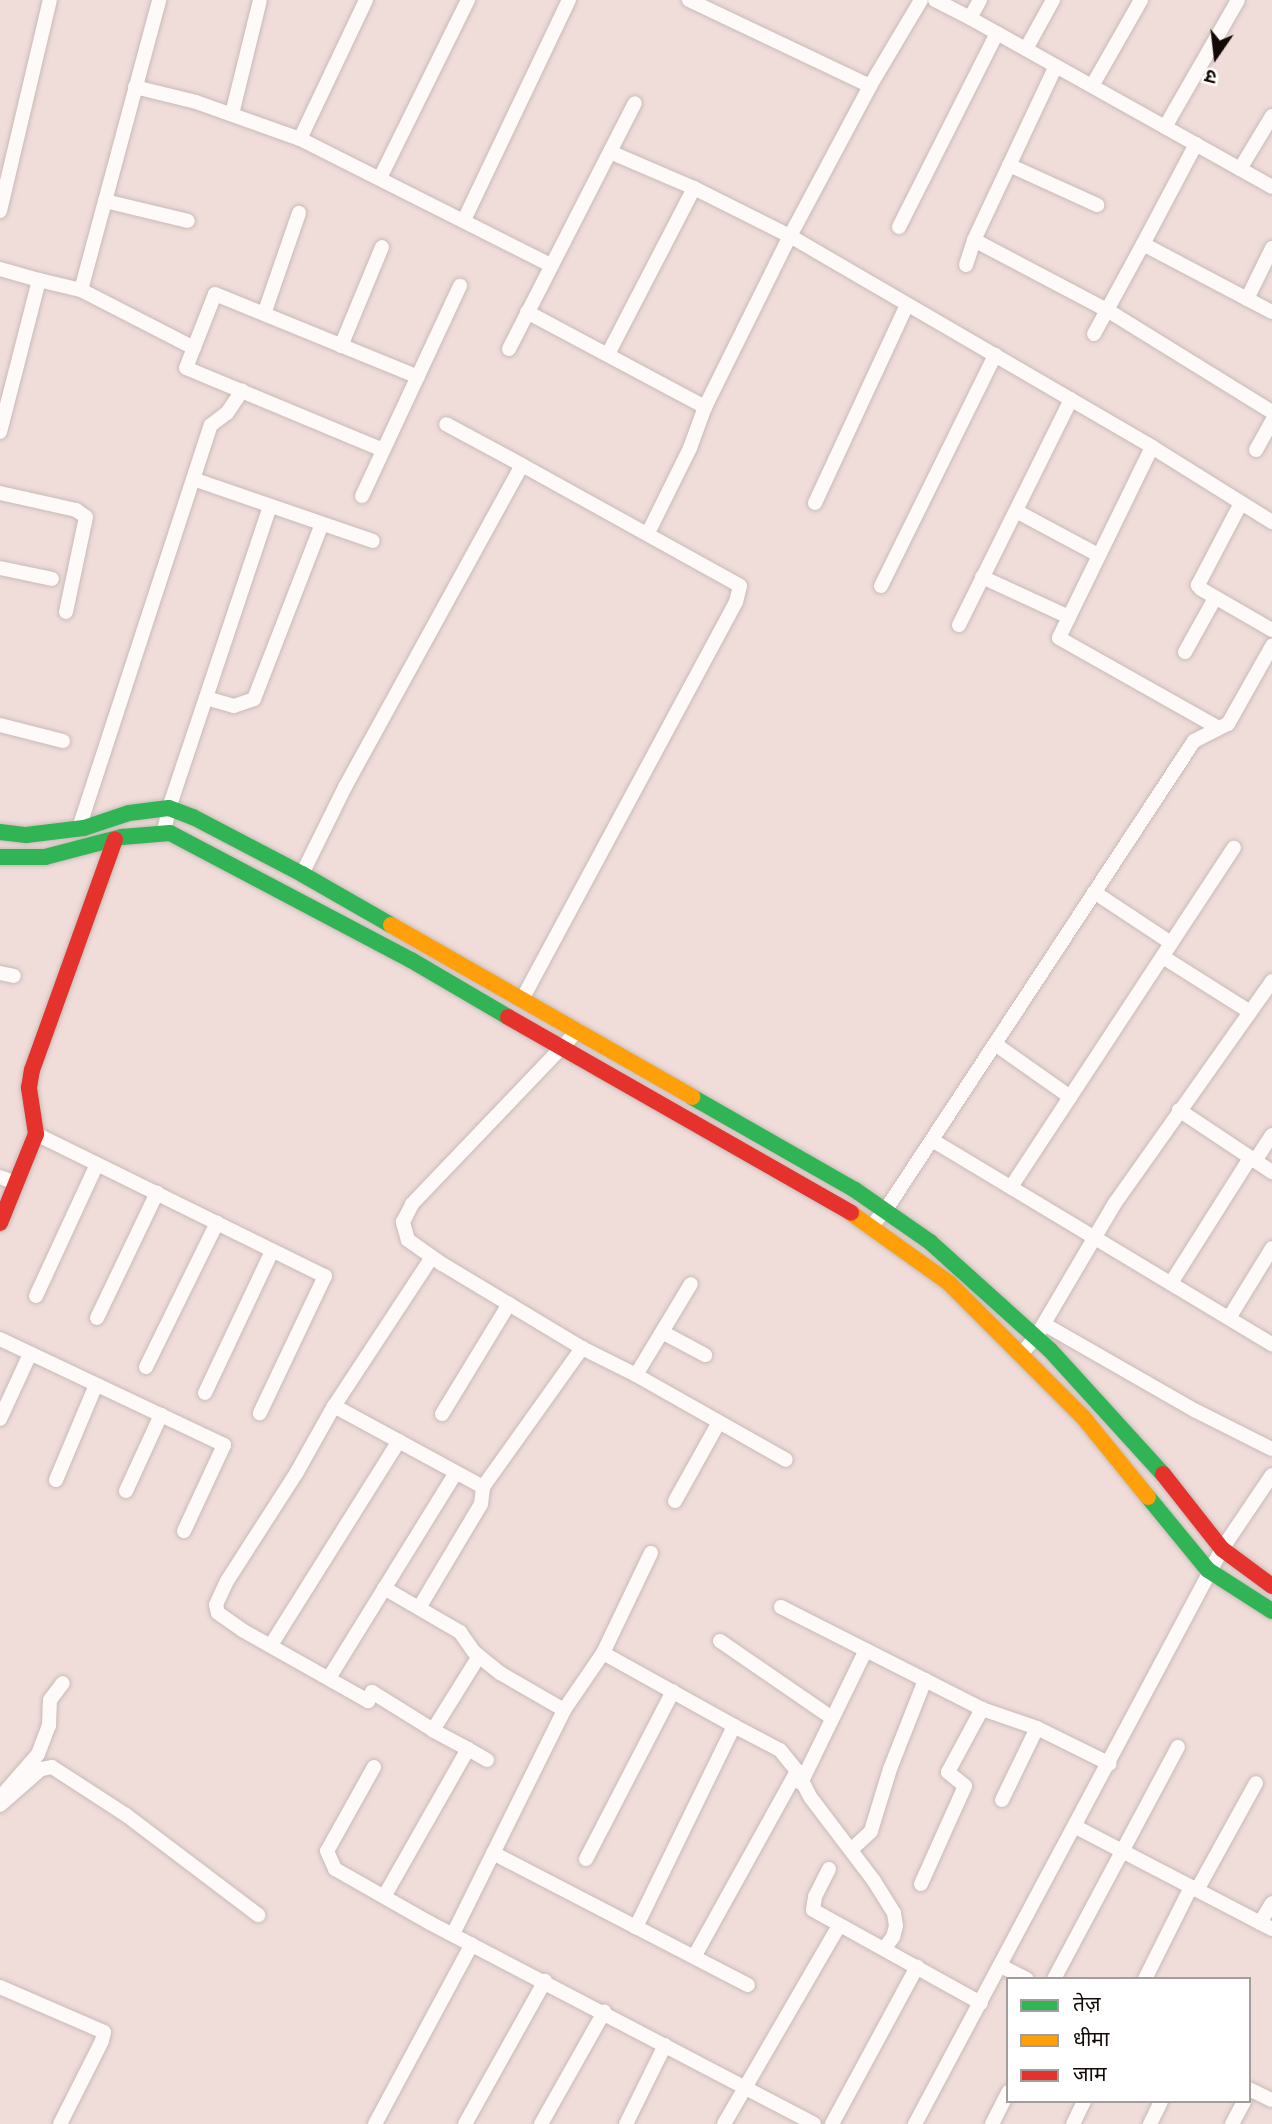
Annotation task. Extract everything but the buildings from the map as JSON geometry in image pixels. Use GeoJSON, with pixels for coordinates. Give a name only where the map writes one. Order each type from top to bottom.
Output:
{"type":"FeatureCollection","features":[{"type":"Feature","properties":{"kind":"street"},"geometry":{"type":"LineString","coordinates":[[0,211],[50,0]]}},
{"type":"Feature","properties":{"kind":"street"},"geometry":{"type":"LineString","coordinates":[[81,290],[159,0]]}},
{"type":"Feature","properties":{"kind":"street"},"geometry":{"type":"LineString","coordinates":[[232,114],[260,0]]}},
{"type":"Feature","properties":{"kind":"street"},"geometry":{"type":"LineString","coordinates":[[300,139],[366,0]]}},
{"type":"Feature","properties":{"kind":"street"},"geometry":{"type":"LineString","coordinates":[[380,178],[468,0]]}},
{"type":"Feature","properties":{"kind":"street"},"geometry":{"type":"LineString","coordinates":[[464,220],[569,0]]}},
{"type":"Feature","properties":{"kind":"street"},"geometry":{"type":"LineString","coordinates":[[689,0],[870,86]]}},
{"type":"Feature","properties":{"kind":"street"},"geometry":{"type":"LineString","coordinates":[[648,533],[690,448],[705,407],[790,236],[870,86],[921,0]]}},
{"type":"Feature","properties":{"kind":"street"},"geometry":{"type":"LineString","coordinates":[[935,0],[1272,187]]}},
{"type":"Feature","properties":{"kind":"street"},"geometry":{"type":"LineString","coordinates":[[971,18],[980,0]]}},
{"type":"Feature","properties":{"kind":"street"},"geometry":{"type":"LineString","coordinates":[[1026,49],[1053,0]]}},
{"type":"Feature","properties":{"kind":"street"},"geometry":{"type":"LineString","coordinates":[[1092,86],[1141,0]]}},
{"type":"Feature","properties":{"kind":"street"},"geometry":{"type":"LineString","coordinates":[[1166,127],[1238,0]]}},
{"type":"Feature","properties":{"kind":"street"},"geometry":{"type":"LineString","coordinates":[[899,227],[997,33]]}},
{"type":"Feature","properties":{"kind":"street"},"geometry":{"type":"LineString","coordinates":[[966,265],[974,240],[1056,66]]}},
{"type":"Feature","properties":{"kind":"street"},"geometry":{"type":"LineString","coordinates":[[135,87],[232,114],[300,139],[550,265]]}},
{"type":"Feature","properties":{"kind":"street"},"geometry":{"type":"LineString","coordinates":[[509,349],[635,103]]}},
{"type":"Feature","properties":{"kind":"street"},"geometry":{"type":"LineString","coordinates":[[1240,169],[1272,116]]}},
{"type":"Feature","properties":{"kind":"street"},"geometry":{"type":"LineString","coordinates":[[1094,334],[1196,144]]}},
{"type":"Feature","properties":{"kind":"street"},"geometry":{"type":"LineString","coordinates":[[610,152],[694,188],[790,236],[1153,447],[1272,522]]}},
{"type":"Feature","properties":{"kind":"street"},"geometry":{"type":"LineString","coordinates":[[1009,165],[1097,205]]}},
{"type":"Feature","properties":{"kind":"street"},"geometry":{"type":"LineString","coordinates":[[608,354],[694,188]]}},
{"type":"Feature","properties":{"kind":"street"},"geometry":{"type":"LineString","coordinates":[[105,201],[188,221]]}},
{"type":"Feature","properties":{"kind":"street"},"geometry":{"type":"LineString","coordinates":[[264,314],[299,213]]}},
{"type":"Feature","properties":{"kind":"street"},"geometry":{"type":"LineString","coordinates":[[974,240],[1107,310],[1272,412]]}},
{"type":"Feature","properties":{"kind":"street"},"geometry":{"type":"LineString","coordinates":[[1143,244],[1272,313]]}},
{"type":"Feature","properties":{"kind":"street"},"geometry":{"type":"LineString","coordinates":[[341,345],[382,247]]}},
{"type":"Feature","properties":{"kind":"street"},"geometry":{"type":"LineString","coordinates":[[1247,299],[1272,248]]}},
{"type":"Feature","properties":{"kind":"street"},"geometry":{"type":"LineString","coordinates":[[0,269],[81,290],[194,348]]}},
{"type":"Feature","properties":{"kind":"street"},"geometry":{"type":"LineString","coordinates":[[1,425],[39,280]]}},
{"type":"Feature","properties":{"kind":"street"},"geometry":{"type":"LineString","coordinates":[[362,496],[460,286]]}},
{"type":"Feature","properties":{"kind":"street"},"geometry":{"type":"LineString","coordinates":[[383,450],[186,368],[215,294],[418,377]]}},
{"type":"Feature","properties":{"kind":"street"},"geometry":{"type":"LineString","coordinates":[[815,503],[907,305]]}},
{"type":"Feature","properties":{"kind":"street"},"geometry":{"type":"LineString","coordinates":[[527,312],[705,407]]}},
{"type":"Feature","properties":{"kind":"street"},"geometry":{"type":"LineString","coordinates":[[881,586],[995,355]]}},
{"type":"Feature","properties":{"kind":"street"},"geometry":{"type":"LineString","coordinates":[[79,828],[211,425],[227,413],[242,391]]}},
{"type":"Feature","properties":{"kind":"street"},"geometry":{"type":"LineString","coordinates":[[959,625],[1071,399]]}},
{"type":"Feature","properties":{"kind":"street"},"geometry":{"type":"LineString","coordinates":[[1256,450],[1272,421]]}},
{"type":"Feature","properties":{"kind":"street"},"geometry":{"type":"LineString","coordinates":[[446,424],[731,578],[740,586],[522,999]]}},
{"type":"Feature","properties":{"kind":"street"},"geometry":{"type":"LineString","coordinates":[[1153,447],[1059,638],[1217,727]]}},
{"type":"Feature","properties":{"kind":"street"},"geometry":{"type":"LineString","coordinates":[[302,874],[345,787],[522,465]]}},
{"type":"Feature","properties":{"kind":"street"},"geometry":{"type":"LineString","coordinates":[[193,479],[373,541]]}},
{"type":"Feature","properties":{"kind":"street"},"geometry":{"type":"LineString","coordinates":[[0,493],[76,510],[86,517],[66,612]]}},
{"type":"Feature","properties":{"kind":"street"},"geometry":{"type":"LineString","coordinates":[[1241,503],[1198,580],[1201,589],[1272,630]]}},
{"type":"Feature","properties":{"kind":"street"},"geometry":{"type":"LineString","coordinates":[[164,832],[169,808],[270,506]]}},
{"type":"Feature","properties":{"kind":"street"},"geometry":{"type":"LineString","coordinates":[[1016,511],[1098,555]]}},
{"type":"Feature","properties":{"kind":"street"},"geometry":{"type":"LineString","coordinates":[[206,698],[234,706],[254,699],[323,524]]}},
{"type":"Feature","properties":{"kind":"street"},"geometry":{"type":"LineString","coordinates":[[0,568],[52,579]]}},
{"type":"Feature","properties":{"kind":"street"},"geometry":{"type":"LineString","coordinates":[[982,577],[1069,617]]}},
{"type":"Feature","properties":{"kind":"street"},"geometry":{"type":"LineString","coordinates":[[1185,652],[1215,598]]}},
{"type":"Feature","properties":{"kind":"street"},"geometry":{"type":"LineString","coordinates":[[870,1227],[885,1211],[1194,741],[1217,727],[1228,724],[1272,646]]}},
{"type":"Feature","properties":{"kind":"street"},"geometry":{"type":"LineString","coordinates":[[0,725],[63,741]]}},
{"type":"Feature","properties":{"kind":"street"},"geometry":{"type":"LineString","coordinates":[[0,832],[26,835],[79,828],[129,813],[169,808],[193,817],[302,874],[856,1190],[952,1259],[1040,1330],[1177,1489],[1222,1549],[1272,1586]]}},
{"type":"Feature","properties":{"kind":"street"},"geometry":{"type":"LineString","coordinates":[[0,857],[45,857],[115,839],[164,832],[182,838],[454,985],[559,1049],[846,1210],[949,1283],[1022,1353],[1083,1417],[1212,1573],[1272,1611]]}},
{"type":"Feature","properties":{"kind":"street"},"geometry":{"type":"LineString","coordinates":[[0,1223],[36,1133],[29,1088],[32,1070],[115,839]]}},
{"type":"Feature","properties":{"kind":"street"},"geometry":{"type":"LineString","coordinates":[[1011,1187],[1114,1035],[1234,848]]}},
{"type":"Feature","properties":{"kind":"street"},"geometry":{"type":"LineString","coordinates":[[1094,892],[1171,943]]}},
{"type":"Feature","properties":{"kind":"street"},"geometry":{"type":"LineString","coordinates":[[1163,957],[1250,1012]]}},
{"type":"Feature","properties":{"kind":"street"},"geometry":{"type":"LineString","coordinates":[[1022,1353],[1040,1330],[1095,1237],[1179,1110],[1272,981]]}},
{"type":"Feature","properties":{"kind":"street"},"geometry":{"type":"LineString","coordinates":[[578,1030],[412,1203],[405,1216],[404,1232],[408,1240],[432,1257],[582,1348],[636,1375],[786,1460]]}},
{"type":"Feature","properties":{"kind":"street"},"geometry":{"type":"LineString","coordinates":[[995,1044],[1070,1097]]}},
{"type":"Feature","properties":{"kind":"street"},"geometry":{"type":"LineString","coordinates":[[1179,1110],[1272,1172]]}},
{"type":"Feature","properties":{"kind":"street"},"geometry":{"type":"LineString","coordinates":[[36,1133],[325,1276],[260,1413]]}},
{"type":"Feature","properties":{"kind":"street"},"geometry":{"type":"LineString","coordinates":[[1171,1283],[1252,1159],[1272,1135]]}},
{"type":"Feature","properties":{"kind":"street"},"geometry":{"type":"LineString","coordinates":[[932,1140],[1272,1344]]}},
{"type":"Feature","properties":{"kind":"street"},"geometry":{"type":"LineString","coordinates":[[36,1296],[97,1164]]}},
{"type":"Feature","properties":{"kind":"street"},"geometry":{"type":"LineString","coordinates":[[0,1177],[16,1184]]}},
{"type":"Feature","properties":{"kind":"street"},"geometry":{"type":"LineString","coordinates":[[97,1318],[157,1193]]}},
{"type":"Feature","properties":{"kind":"street"},"geometry":{"type":"LineString","coordinates":[[146,1367],[217,1223]]}},
{"type":"Feature","properties":{"kind":"street"},"geometry":{"type":"LineString","coordinates":[[1229,1318],[1272,1248]]}},
{"type":"Feature","properties":{"kind":"street"},"geometry":{"type":"LineString","coordinates":[[205,1393],[272,1251]]}},
{"type":"Feature","properties":{"kind":"street"},"geometry":{"type":"LineString","coordinates":[[432,1257],[334,1406],[297,1472],[218,1595],[216,1605],[218,1613],[271,1645],[368,1700],[372,1692],[487,1760]]}},
{"type":"Feature","properties":{"kind":"street"},"geometry":{"type":"LineString","coordinates":[[636,1375],[691,1284]]}},
{"type":"Feature","properties":{"kind":"street"},"geometry":{"type":"LineString","coordinates":[[442,1414],[509,1304]]}},
{"type":"Feature","properties":{"kind":"street"},"geometry":{"type":"LineString","coordinates":[[1040,1330],[1272,1448]]}},
{"type":"Feature","properties":{"kind":"street"},"geometry":{"type":"LineString","coordinates":[[662,1332],[705,1355]]}},
{"type":"Feature","properties":{"kind":"street"},"geometry":{"type":"LineString","coordinates":[[0,1339],[224,1445],[184,1531]]}},
{"type":"Feature","properties":{"kind":"street"},"geometry":{"type":"LineString","coordinates":[[419,1608],[481,1504],[483,1488],[582,1348]]}},
{"type":"Feature","properties":{"kind":"street"},"geometry":{"type":"LineString","coordinates":[[0,1419],[30,1354]]}},
{"type":"Feature","properties":{"kind":"street"},"geometry":{"type":"LineString","coordinates":[[56,1480],[96,1385]]}},
{"type":"Feature","properties":{"kind":"street"},"geometry":{"type":"LineString","coordinates":[[334,1406],[483,1488]]}},
{"type":"Feature","properties":{"kind":"street"},"geometry":{"type":"LineString","coordinates":[[126,1491],[161,1415]]}},
{"type":"Feature","properties":{"kind":"street"},"geometry":{"type":"LineString","coordinates":[[676,1501],[719,1422]]}},
{"type":"Feature","properties":{"kind":"street"},"geometry":{"type":"LineString","coordinates":[[271,1645],[399,1441]]}},
{"type":"Feature","properties":{"kind":"street"},"geometry":{"type":"LineString","coordinates":[[329,1678],[455,1474]]}},
{"type":"Feature","properties":{"kind":"street"},"geometry":{"type":"LineString","coordinates":[[915,2124],[1212,1573],[1222,1549],[1272,1475]]}},
{"type":"Feature","properties":{"kind":"street"},"geometry":{"type":"LineString","coordinates":[[453,1934],[564,1710],[587,1672],[603,1653],[651,1553]]}},
{"type":"Feature","properties":{"kind":"street"},"geometry":{"type":"LineString","coordinates":[[384,1588],[460,1632],[480,1656],[500,1673],[564,1710]]}},
{"type":"Feature","properties":{"kind":"street"},"geometry":{"type":"LineString","coordinates":[[781,1607],[982,1709],[1038,1728],[1110,1764]]}},
{"type":"Feature","properties":{"kind":"street"},"geometry":{"type":"LineString","coordinates":[[720,1641],[832,1718]]}},
{"type":"Feature","properties":{"kind":"street"},"geometry":{"type":"LineString","coordinates":[[694,1957],[745,1860],[799,1777],[866,1650]]}},
{"type":"Feature","properties":{"kind":"street"},"geometry":{"type":"LineString","coordinates":[[603,1653],[780,1750],[852,1849],[894,1913],[896,1926],[893,1937],[884,1949]]}},
{"type":"Feature","properties":{"kind":"street"},"geometry":{"type":"LineString","coordinates":[[433,1730],[480,1656]]}},
{"type":"Feature","properties":{"kind":"street"},"geometry":{"type":"LineString","coordinates":[[852,1849],[872,1831],[890,1769],[925,1680]]}},
{"type":"Feature","properties":{"kind":"street"},"geometry":{"type":"LineString","coordinates":[[0,1804],[6,1789],[38,1754],[49,1726],[50,1700],[64,1683]]}},
{"type":"Feature","properties":{"kind":"street"},"geometry":{"type":"LineString","coordinates":[[586,1859],[673,1691]]}},
{"type":"Feature","properties":{"kind":"street"},"geometry":{"type":"LineString","coordinates":[[920,1884],[965,1786],[948,1772],[982,1709]]}},
{"type":"Feature","properties":{"kind":"street"},"geometry":{"type":"LineString","coordinates":[[636,1927],[734,1727]]}},
{"type":"Feature","properties":{"kind":"street"},"geometry":{"type":"LineString","coordinates":[[1002,1800],[1038,1728]]}},
{"type":"Feature","properties":{"kind":"street"},"geometry":{"type":"LineString","coordinates":[[1056,1977],[1178,1747]]}},
{"type":"Feature","properties":{"kind":"street"},"geometry":{"type":"LineString","coordinates":[[385,1895],[468,1749]]}},
{"type":"Feature","properties":{"kind":"street"},"geometry":{"type":"LineString","coordinates":[[0,1804],[41,1769],[52,1767],[126,1815],[258,1915]]}},
{"type":"Feature","properties":{"kind":"street"},"geometry":{"type":"LineString","coordinates":[[374,1767],[327,1851],[335,1869],[814,2124]]}},
{"type":"Feature","properties":{"kind":"street"},"geometry":{"type":"LineString","coordinates":[[1146,1977],[1256,1783]]}},
{"type":"Feature","properties":{"kind":"street"},"geometry":{"type":"LineString","coordinates":[[1076,1827],[1266,1926],[1272,1903]]}},
{"type":"Feature","properties":{"kind":"street"},"geometry":{"type":"LineString","coordinates":[[493,1853],[748,1985]]}},
{"type":"Feature","properties":{"kind":"street"},"geometry":{"type":"LineString","coordinates":[[830,1869],[815,1898],[813,1910],[981,2003]]}},
{"type":"Feature","properties":{"kind":"street"},"geometry":{"type":"LineString","coordinates":[[724,2124],[839,1926]]}},
{"type":"Feature","properties":{"kind":"street"},"geometry":{"type":"LineString","coordinates":[[375,2124],[472,1944]]}},
{"type":"Feature","properties":{"kind":"street"},"geometry":{"type":"LineString","coordinates":[[1001,1966],[1023,1977]]}},
{"type":"Feature","properties":{"kind":"street"},"geometry":{"type":"LineString","coordinates":[[832,2124],[917,1967]]}},
{"type":"Feature","properties":{"kind":"street"},"geometry":{"type":"LineString","coordinates":[[465,2124],[545,1981]]}},
{"type":"Feature","properties":{"kind":"street"},"geometry":{"type":"LineString","coordinates":[[0,1987],[104,2032],[61,2124]]}},
{"type":"Feature","properties":{"kind":"street"},"geometry":{"type":"LineString","coordinates":[[541,2124],[604,2012]]}},
{"type":"Feature","properties":{"kind":"street"},"geometry":{"type":"LineString","coordinates":[[626,2124],[665,2045]]}},
{"type":"Feature","properties":{"kind":"street"},"geometry":{"type":"LineString","coordinates":[[1251,2094],[1272,2100]]}},
{"type":"Feature","properties":{"kind":"street"},"geometry":{"type":"LineString","coordinates":[[992,2124],[1006,2096]]}},
{"type":"Feature","properties":{"kind":"street"},"geometry":{"type":"LineString","coordinates":[[1073,2124],[1083,2103]]}},
{"type":"Feature","properties":{"kind":"street"},"geometry":{"type":"LineString","coordinates":[[1150,2124],[1160,2103]]}},
{"type":"Feature","properties":{"kind":"street"},"geometry":{"type":"LineString","coordinates":[[1232,2124],[1243,2103]]}},
{"type":"Feature","properties":{"kind":"traffic: fast"},"geometry":{"type":"LineString","coordinates":[[0,832],[26,835],[84,828],[129,813],[169,808],[193,817],[302,874],[391,925]]}},
{"type":"Feature","properties":{"kind":"traffic: fast"},"geometry":{"type":"LineString","coordinates":[[0,857],[45,857],[122,837],[170,833],[411,960],[508,1017]]}},
{"type":"Feature","properties":{"kind":"traffic: fast"},"geometry":{"type":"LineString","coordinates":[[692,1097],[855,1190],[930,1242],[1050,1350],[1163,1474]]}},
{"type":"Feature","properties":{"kind":"traffic: fast"},"geometry":{"type":"LineString","coordinates":[[1148,1497],[1208,1570],[1272,1611]]}},
{"type":"Feature","properties":{"kind":"traffic: slow"},"geometry":{"type":"LineString","coordinates":[[391,925],[692,1097]]}},
{"type":"Feature","properties":{"kind":"traffic: slow"},"geometry":{"type":"LineString","coordinates":[[851,1213],[949,1283],[1083,1417],[1148,1497]]}},
{"type":"Feature","properties":{"kind":"traffic: jam"},"geometry":{"type":"LineString","coordinates":[[0,1223],[36,1134],[29,1088],[32,1070],[115,839]]}},
{"type":"Feature","properties":{"kind":"traffic: jam"},"geometry":{"type":"LineString","coordinates":[[508,1017],[851,1213]]}},
{"type":"Feature","properties":{"kind":"traffic: jam"},"geometry":{"type":"LineString","coordinates":[[1163,1474],[1222,1549],[1272,1586]]}}]}
